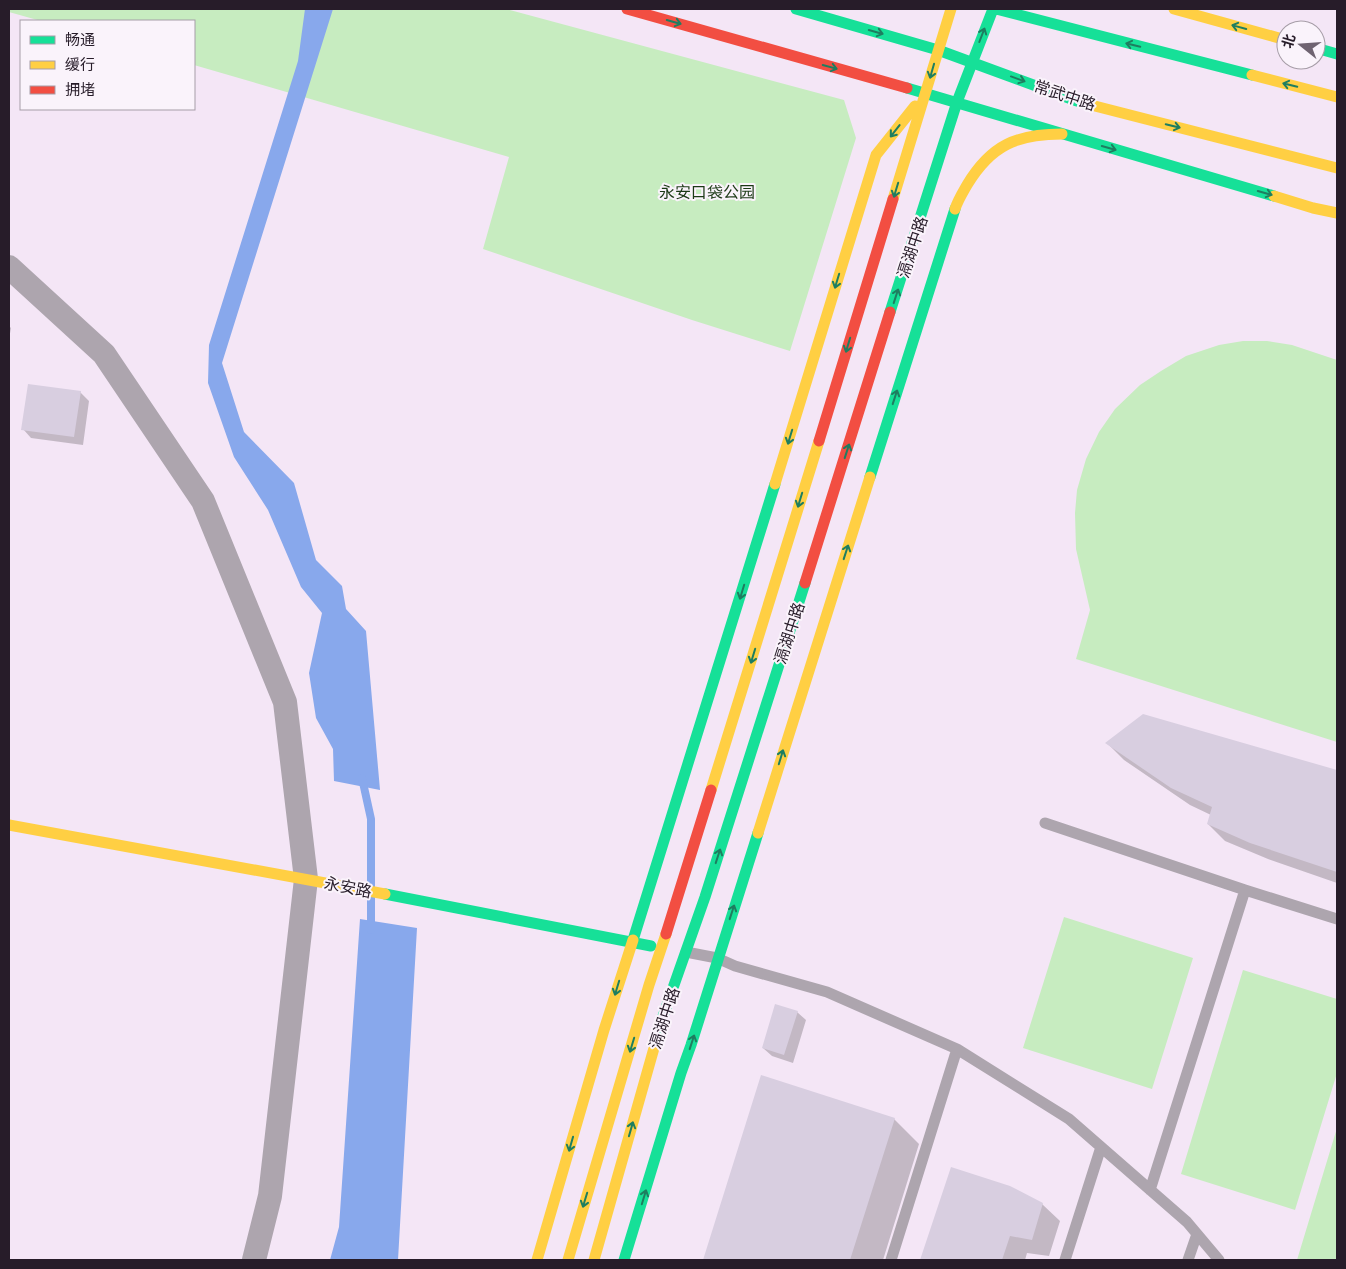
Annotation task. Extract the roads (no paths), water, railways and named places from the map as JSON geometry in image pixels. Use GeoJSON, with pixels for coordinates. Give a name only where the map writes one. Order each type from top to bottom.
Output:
{"type":"FeatureCollection","features":[{"type":"Feature","properties":{"kind":"street"},"geometry":{"type":"LineString","coordinates":[[628,9],[926,93],[1337,214]]}},
{"type":"Feature","properties":{"kind":"street","name":"常武中路"},"geometry":{"type":"LineString","coordinates":[[796,9],[938,50],[1077,101],[1337,168]]}},
{"type":"Feature","properties":{"kind":"street","name":"滆湖中路"},"geometry":{"type":"LineString","coordinates":[[594,1260],[661,1022],[674,950],[951,9]]}},
{"type":"Feature","properties":{"kind":"street"},"geometry":{"type":"LineString","coordinates":[[994,9],[1337,97]]}},
{"type":"Feature","properties":{"kind":"street","name":"滆湖中路"},"geometry":{"type":"LineString","coordinates":[[568,1260],[649,985],[674,950],[788,637],[957,102],[994,9]]}},
{"type":"Feature","properties":{"kind":"street"},"geometry":{"type":"LineString","coordinates":[[1174,9],[1276,37]]}},
{"type":"Feature","properties":{"kind":"street"},"geometry":{"type":"LineString","coordinates":[[537,1260],[604,1030],[646,906],[876,155],[926,93]]}},
{"type":"Feature","properties":{"kind":"street"},"geometry":{"type":"LineString","coordinates":[[624,1260],[681,1073],[957,203],[972,175],[986,157],[1004,145],[1032,136],[1062,134]]}},
{"type":"Feature","properties":{"kind":"street"},"geometry":{"type":"LineString","coordinates":[[9,267],[104,354],[203,501],[285,702],[306,879],[270,1196],[254,1260]]}},
{"type":"Feature","properties":{"kind":"street"},"geometry":{"type":"LineString","coordinates":[[819,600],[838,578]]}},
{"type":"Feature","properties":{"kind":"street"},"geometry":{"type":"LineString","coordinates":[[788,637],[807,615]]}},
{"type":"Feature","properties":{"kind":"street","name":"永安路"},"geometry":{"type":"LineString","coordinates":[[9,825],[361,889],[674,950]]}},
{"type":"Feature","properties":{"kind":"lane"},"geometry":{"type":"LineString","coordinates":[[1045,823],[1337,919]]}},
{"type":"Feature","properties":{"kind":"lane"},"geometry":{"type":"LineString","coordinates":[[1150,1190],[1245,890]]}},
{"type":"Feature","properties":{"kind":"lane"},"geometry":{"type":"LineString","coordinates":[[674,950],[718,958],[735,966],[827,992],[957,1049],[1069,1119],[1187,1222],[1219,1260]]}},
{"type":"Feature","properties":{"kind":"lane"},"geometry":{"type":"LineString","coordinates":[[891,1260],[957,1049]]}},
{"type":"Feature","properties":{"kind":"lane"},"geometry":{"type":"LineString","coordinates":[[1065,1260],[1101,1147]]}},
{"type":"Feature","properties":{"kind":"lane"},"geometry":{"type":"LineString","coordinates":[[1188,1260],[1197,1234]]}},
{"type":"Feature","properties":{"kind":"water"},"geometry":{"type":"Polygon","coordinates":[[[305,9],[333,9],[222,363],[244,432],[294,483],[316,560],[342,586],[346,609],[366,631],[380,790],[334,781],[333,749],[316,718],[309,673],[322,613],[301,587],[268,510],[234,457],[208,383],[209,345],[298,61],[305,9]]]}},
{"type":"Feature","properties":{"kind":"water"},"geometry":{"type":"Polygon","coordinates":[[[360,919],[417,928],[398,1260],[330,1260],[339,1227],[360,919]]]}},
{"type":"Feature","properties":{"kind":"waterway"},"geometry":{"type":"LineString","coordinates":[[362,778],[371,819],[371,930]]}},
{"type":"Feature","properties":{"kind":"park label","name":"永安口袋公园"},"geometry":{"type":"Point","coordinates":[707,192]}}]}
